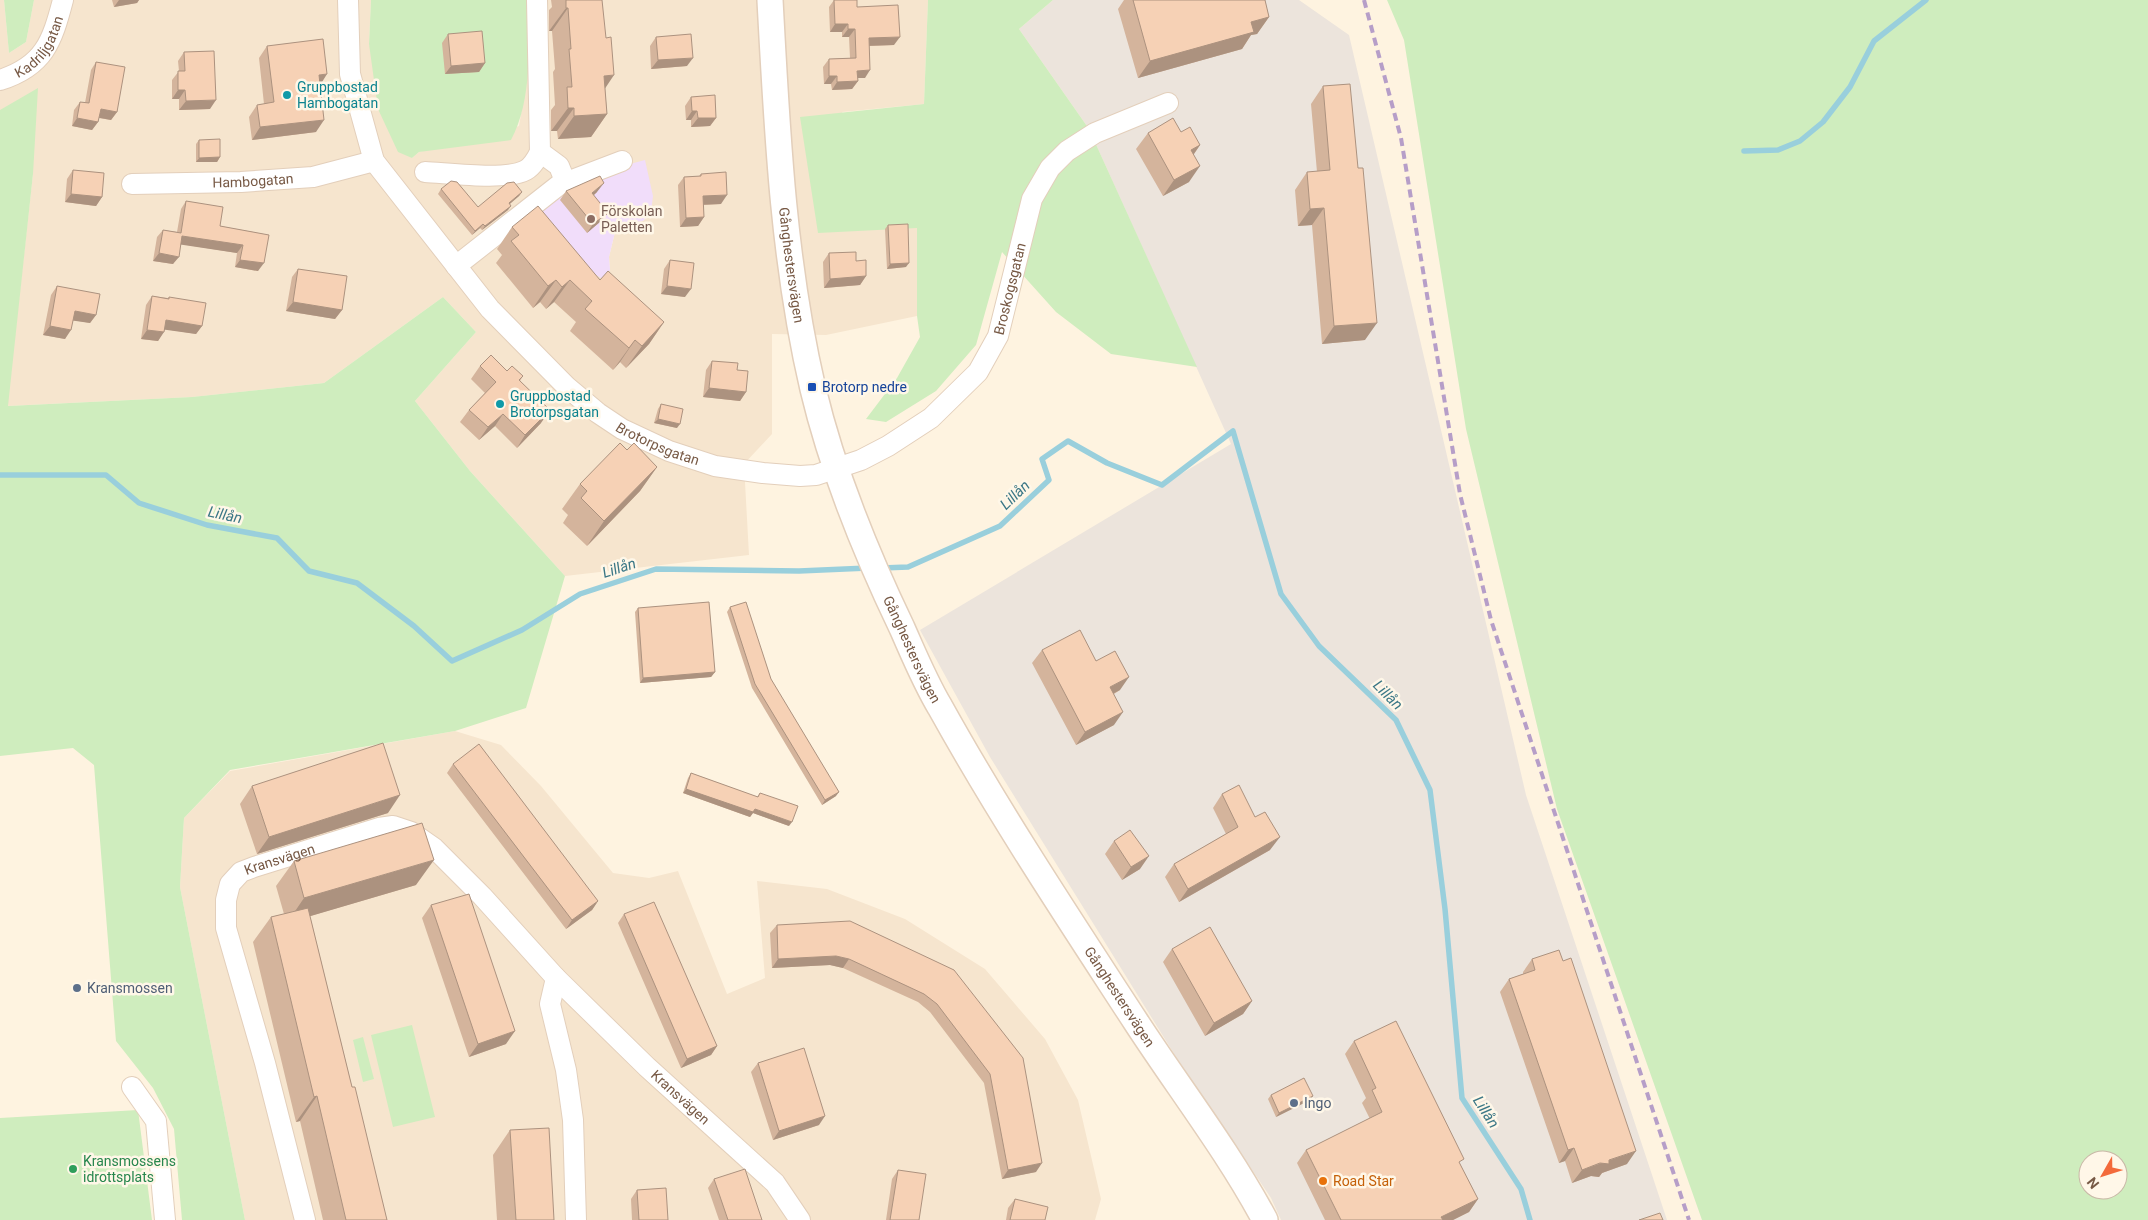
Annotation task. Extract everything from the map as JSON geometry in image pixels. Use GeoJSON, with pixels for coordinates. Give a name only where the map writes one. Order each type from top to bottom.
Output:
{"type":"FeatureCollection","features":[{"type":"Feature","properties":{"kind":"street","name":"Kadriljgatan"},"geometry":{"type":"LineString","coordinates":[[0,80],[30,68],[50,44],[63,0]]}},
{"type":"Feature","properties":{"kind":"street","name":"Brotorpsgatan"},"geometry":{"type":"LineString","coordinates":[[348,0],[350,74],[374,161],[490,309],[567,387],[598,413],[622,429],[669,451],[715,466],[800,476],[816,475],[834,469]]}},
{"type":"Feature","properties":{"kind":"street"},"geometry":{"type":"LineString","coordinates":[[425,172],[506,176],[526,170],[536,160],[540,152],[537,0]]}},
{"type":"Feature","properties":{"kind":"street","name":"Gånghestersvägen"},"geometry":{"type":"LineString","coordinates":[[770,0],[777,138],[792,277],[812,387],[834,469],[864,547],[938,704],[985,785],[1136,1022],[1236,1170],[1262,1219]]}},
{"type":"Feature","properties":{"kind":"street","name":"Broskogsgatan"},"geometry":{"type":"LineString","coordinates":[[834,469],[875,453],[931,418],[978,372],[998,336],[1032,199],[1050,168],[1067,151],[1095,133],[1168,103]]}},
{"type":"Feature","properties":{"kind":"street"},"geometry":{"type":"LineString","coordinates":[[540,152],[559,166],[565,181]]}},
{"type":"Feature","properties":{"kind":"street","name":"Hambogatan"},"geometry":{"type":"LineString","coordinates":[[132,184],[241,182],[313,177],[374,161]]}},
{"type":"Feature","properties":{"kind":"street"},"geometry":{"type":"LineString","coordinates":[[456,266],[565,181],[622,161]]}},
{"type":"Feature","properties":{"kind":"street","name":"Kransvägen"},"geometry":{"type":"LineString","coordinates":[[305,1220],[265,1063],[226,928],[226,900],[230,884],[241,872],[293,853],[379,828],[393,826],[411,832],[434,848],[482,896],[556,978],[647,1067],[769,1177],[787,1198],[800,1220]]}},
{"type":"Feature","properties":{"kind":"street"},"geometry":{"type":"LineString","coordinates":[[556,978],[550,1004],[566,1070],[573,1120],[576,1220]]}},
{"type":"Feature","properties":{"kind":"street"},"geometry":{"type":"LineString","coordinates":[[132,1087],[156,1121],[164,1220]]}},
{"type":"Feature","properties":{"kind":"shaded area"},"geometry":{"type":"Polygon","coordinates":[[[0,0],[4,0],[9,53],[26,42],[34,0],[371,0],[369,44],[412,158],[419,152],[519,126],[527,77],[530,0],[928,0],[924,104],[842,112],[917,227],[917,316],[826,335],[772,334],[772,434],[744,464],[749,555],[565,576],[470,471],[415,401],[476,332],[443,297],[324,383],[192,397],[7,406],[33,174],[0,110],[0,0]],[[651,212],[555,237],[610,270],[609,257],[617,224],[643,221],[651,212]]]}},
{"type":"Feature","properties":{"kind":"shaded area"},"geometry":{"type":"Polygon","coordinates":[[[1053,0],[1299,0],[1349,35],[1526,795],[1667,1220],[1281,1220],[1271,1198],[1181,1065],[990,757],[920,630],[1231,444],[1089,129],[1019,29],[1053,0]]]}},
{"type":"Feature","properties":{"kind":"shaded area","name":"Förskolan Paletten"},"geometry":{"type":"Polygon","coordinates":[[[645,160],[653,196],[651,212],[643,221],[617,224],[609,257],[610,270],[603,279],[587,270],[535,217],[581,177],[645,160]]]}},
{"type":"Feature","properties":{"kind":"shaded area"},"geometry":{"type":"Polygon","coordinates":[[[455,731],[501,745],[541,786],[613,873],[649,878],[678,871],[727,994],[765,978],[757,881],[827,889],[905,919],[985,969],[1045,1039],[1078,1100],[1101,1199],[1095,1220],[245,1220],[180,887],[184,818],[230,771],[455,731]]]}},
{"type":"Feature","properties":{"kind":"green space"},"geometry":{"type":"Polygon","coordinates":[[[4,0],[34,0],[26,42],[9,53],[4,0]]]}},
{"type":"Feature","properties":{"kind":"green space"},"geometry":{"type":"Polygon","coordinates":[[[371,0],[530,0],[526,90],[523,108],[511,140],[419,152],[412,158],[398,152],[378,109],[369,44],[371,0]]]}},
{"type":"Feature","properties":{"kind":"green space"},"geometry":{"type":"Polygon","coordinates":[[[928,0],[1053,0],[1019,29],[1089,129],[1197,367],[1111,354],[1056,312],[1002,252],[976,345],[936,391],[886,422],[866,419],[897,378],[920,337],[917,316],[917,228],[818,233],[800,117],[924,104],[928,0]]]}},
{"type":"Feature","properties":{"kind":"green space"},"geometry":{"type":"Polygon","coordinates":[[[1387,0],[2148,0],[2148,1220],[1702,1220],[1557,809],[1466,429],[1404,40],[1387,0]]]}},
{"type":"Feature","properties":{"kind":"green space"},"geometry":{"type":"Polygon","coordinates":[[[38,88],[33,174],[8,406],[192,397],[324,383],[443,297],[476,332],[415,401],[470,471],[565,576],[526,708],[455,731],[230,770],[184,818],[180,887],[245,1220],[182,1220],[174,1129],[153,1088],[116,1041],[94,765],[73,748],[0,756],[0,110],[38,88]]]}},
{"type":"Feature","properties":{"kind":"green space"},"geometry":{"type":"Polygon","coordinates":[[[412,1025],[435,1117],[393,1127],[371,1035],[412,1025]]]}},
{"type":"Feature","properties":{"kind":"green space"},"geometry":{"type":"Polygon","coordinates":[[[363,1037],[374,1079],[363,1082],[353,1040],[363,1037]]]}},
{"type":"Feature","properties":{"kind":"green space","name":"Kransmossens idrottsplats"},"geometry":{"type":"Polygon","coordinates":[[[138,1110],[152,1220],[0,1220],[0,1118],[138,1110]]]}},
{"type":"Feature","properties":{"kind":"building"},"geometry":{"type":"Polygon","coordinates":[[[566,0],[602,0],[606,38],[611,37],[614,75],[604,76],[607,114],[574,116],[574,108],[568,108],[567,87],[572,87],[569,49],[571,49],[566,0]]]}},
{"type":"Feature","properties":{"kind":"building"},"geometry":{"type":"Polygon","coordinates":[[[834,0],[857,0],[857,7],[898,5],[900,37],[869,38],[870,70],[857,71],[858,81],[837,82],[837,76],[829,76],[829,59],[856,58],[855,29],[848,29],[848,24],[835,24],[834,0]]]}},
{"type":"Feature","properties":{"kind":"building"},"geometry":{"type":"Polygon","coordinates":[[[1133,0],[1265,0],[1269,17],[1251,22],[1254,32],[1150,61],[1133,0]]]}},
{"type":"Feature","properties":{"kind":"building"},"geometry":{"type":"Polygon","coordinates":[[[482,31],[485,63],[451,66],[448,34],[482,31]]]}},
{"type":"Feature","properties":{"kind":"building"},"geometry":{"type":"Polygon","coordinates":[[[691,34],[693,58],[658,60],[656,37],[691,34]]]}},
{"type":"Feature","properties":{"kind":"building","name":"Gruppbostad Hambogatan"},"geometry":{"type":"Polygon","coordinates":[[[323,39],[327,74],[319,75],[324,120],[260,127],[257,105],[274,102],[267,46],[323,39]]]}},
{"type":"Feature","properties":{"kind":"building"},"geometry":{"type":"Polygon","coordinates":[[[214,51],[216,100],[186,101],[185,90],[178,90],[178,71],[185,71],[184,52],[214,51]]]}},
{"type":"Feature","properties":{"kind":"building"},"geometry":{"type":"Polygon","coordinates":[[[96,62],[125,67],[117,112],[101,109],[98,122],[77,118],[80,102],[89,103],[96,62]]]}},
{"type":"Feature","properties":{"kind":"building"},"geometry":{"type":"Polygon","coordinates":[[[1350,84],[1358,168],[1363,168],[1377,323],[1334,326],[1324,208],[1310,209],[1307,172],[1330,170],[1323,86],[1350,84]]]}},
{"type":"Feature","properties":{"kind":"building"},"geometry":{"type":"Polygon","coordinates":[[[715,95],[716,118],[698,118],[697,111],[692,111],[691,97],[715,95]]]}},
{"type":"Feature","properties":{"kind":"building"},"geometry":{"type":"Polygon","coordinates":[[[1173,118],[1181,132],[1190,127],[1200,145],[1191,150],[1200,166],[1174,180],[1148,133],[1173,118]]]}},
{"type":"Feature","properties":{"kind":"building"},"geometry":{"type":"Polygon","coordinates":[[[220,139],[220,157],[199,158],[199,140],[220,139]]]}},
{"type":"Feature","properties":{"kind":"building"},"geometry":{"type":"Polygon","coordinates":[[[73,170],[104,173],[102,197],[71,194],[73,170]]]}},
{"type":"Feature","properties":{"kind":"building"},"geometry":{"type":"Polygon","coordinates":[[[726,172],[727,195],[703,196],[704,217],[686,218],[684,177],[726,172]]]}},
{"type":"Feature","properties":{"kind":"building"},"geometry":{"type":"Polygon","coordinates":[[[600,176],[604,183],[592,193],[608,213],[593,224],[566,191],[600,176]]]}},
{"type":"Feature","properties":{"kind":"building"},"geometry":{"type":"Polygon","coordinates":[[[451,181],[457,182],[478,207],[507,183],[514,182],[522,192],[509,203],[511,206],[485,226],[483,224],[475,231],[441,189],[451,181]]]}},
{"type":"Feature","properties":{"kind":"building"},"geometry":{"type":"Polygon","coordinates":[[[186,201],[223,207],[220,226],[269,235],[264,263],[240,260],[243,245],[182,236],[179,257],[159,253],[163,230],[181,233],[186,201]]]}},
{"type":"Feature","properties":{"kind":"building"},"geometry":{"type":"Polygon","coordinates":[[[538,206],[600,280],[608,271],[664,322],[642,346],[635,340],[629,348],[585,309],[592,301],[570,280],[562,287],[556,280],[548,286],[511,241],[519,235],[512,227],[538,206]]]}},
{"type":"Feature","properties":{"kind":"building"},"geometry":{"type":"Polygon","coordinates":[[[908,224],[909,263],[890,264],[888,225],[908,224]]]}},
{"type":"Feature","properties":{"kind":"building"},"geometry":{"type":"Polygon","coordinates":[[[856,252],[856,261],[866,260],[866,276],[830,279],[829,253],[856,252]]]}},
{"type":"Feature","properties":{"kind":"building"},"geometry":{"type":"Polygon","coordinates":[[[670,260],[694,263],[691,289],[667,286],[670,260]]]}},
{"type":"Feature","properties":{"kind":"building"},"geometry":{"type":"Polygon","coordinates":[[[298,269],[347,276],[342,310],[293,302],[298,269]]]}},
{"type":"Feature","properties":{"kind":"building"},"geometry":{"type":"Polygon","coordinates":[[[57,286],[100,294],[96,315],[75,311],[71,330],[50,326],[57,286]]]}},
{"type":"Feature","properties":{"kind":"building"},"geometry":{"type":"Polygon","coordinates":[[[152,296],[206,303],[202,326],[166,320],[164,332],[147,330],[152,296]]]}},
{"type":"Feature","properties":{"kind":"building"},"geometry":{"type":"Polygon","coordinates":[[[491,355],[507,371],[512,366],[523,376],[519,380],[550,410],[525,435],[503,414],[488,427],[469,410],[496,382],[480,366],[491,355]]]}},
{"type":"Feature","properties":{"kind":"building"},"geometry":{"type":"Polygon","coordinates":[[[712,361],[738,363],[737,370],[748,371],[746,392],[709,388],[712,361]]]}},
{"type":"Feature","properties":{"kind":"building"},"geometry":{"type":"Polygon","coordinates":[[[661,404],[683,409],[680,424],[658,419],[661,404]]]}},
{"type":"Feature","properties":{"kind":"building"},"geometry":{"type":"Polygon","coordinates":[[[620,443],[627,450],[634,443],[657,467],[604,521],[581,498],[587,491],[580,484],[620,443]]]}},
{"type":"Feature","properties":{"kind":"building"},"geometry":{"type":"Polygon","coordinates":[[[709,602],[715,672],[643,678],[638,608],[709,602]]]}},
{"type":"Feature","properties":{"kind":"building"},"geometry":{"type":"Polygon","coordinates":[[[746,602],[771,679],[839,792],[825,800],[755,684],[730,607],[746,602]]]}},
{"type":"Feature","properties":{"kind":"building"},"geometry":{"type":"Polygon","coordinates":[[[1080,630],[1096,661],[1115,651],[1129,677],[1110,687],[1123,712],[1085,732],[1042,650],[1080,630]]]}},
{"type":"Feature","properties":{"kind":"building"},"geometry":{"type":"Polygon","coordinates":[[[383,743],[400,795],[269,837],[252,786],[383,743]]]}},
{"type":"Feature","properties":{"kind":"building"},"geometry":{"type":"Polygon","coordinates":[[[479,744],[598,901],[572,920],[453,764],[479,744]]]}},
{"type":"Feature","properties":{"kind":"building"},"geometry":{"type":"Polygon","coordinates":[[[691,773],[758,797],[760,793],[798,806],[792,822],[755,809],[753,812],[686,789],[691,773]]]}},
{"type":"Feature","properties":{"kind":"building"},"geometry":{"type":"Polygon","coordinates":[[[1239,785],[1255,817],[1265,812],[1280,837],[1188,889],[1174,864],[1238,827],[1222,794],[1239,785]]]}},
{"type":"Feature","properties":{"kind":"building"},"geometry":{"type":"Polygon","coordinates":[[[422,823],[434,860],[304,898],[294,861],[422,823]]]}},
{"type":"Feature","properties":{"kind":"building"},"geometry":{"type":"Polygon","coordinates":[[[1130,830],[1149,856],[1131,867],[1114,841],[1130,830]]]}},
{"type":"Feature","properties":{"kind":"building"},"geometry":{"type":"Polygon","coordinates":[[[469,894],[515,1031],[478,1044],[431,905],[469,894]]]}},
{"type":"Feature","properties":{"kind":"building"},"geometry":{"type":"Polygon","coordinates":[[[654,902],[717,1046],[687,1059],[624,914],[654,902]]]}},
{"type":"Feature","properties":{"kind":"building"},"geometry":{"type":"Polygon","coordinates":[[[308,908],[352,1087],[355,1087],[387,1220],[346,1220],[317,1096],[314,1097],[271,917],[308,908]]]}},
{"type":"Feature","properties":{"kind":"building"},"geometry":{"type":"Polygon","coordinates":[[[850,921],[954,970],[1023,1058],[1042,1163],[1008,1170],[990,1074],[937,1004],[924,994],[849,959],[836,956],[778,959],[777,925],[850,921]]]}},
{"type":"Feature","properties":{"kind":"building"},"geometry":{"type":"Polygon","coordinates":[[[1210,927],[1252,1001],[1214,1023],[1172,949],[1210,927]]]}},
{"type":"Feature","properties":{"kind":"building"},"geometry":{"type":"Polygon","coordinates":[[[1559,950],[1563,961],[1571,958],[1636,1151],[1609,1160],[1609,1164],[1600,1163],[1582,1170],[1574,1148],[1568,1150],[1509,979],[1535,970],[1532,959],[1559,950]]]}},
{"type":"Feature","properties":{"kind":"building"},"geometry":{"type":"Polygon","coordinates":[[[1396,1021],[1464,1159],[1459,1162],[1478,1199],[1441,1217],[1443,1220],[1341,1220],[1306,1150],[1382,1112],[1372,1090],[1376,1088],[1354,1041],[1396,1021]]]}},
{"type":"Feature","properties":{"kind":"building"},"geometry":{"type":"Polygon","coordinates":[[[804,1048],[825,1116],[779,1131],[758,1063],[804,1048]]]}},
{"type":"Feature","properties":{"kind":"building"},"geometry":{"type":"Polygon","coordinates":[[[1304,1078],[1313,1096],[1279,1113],[1271,1095],[1304,1078]]]}},
{"type":"Feature","properties":{"kind":"building"},"geometry":{"type":"Polygon","coordinates":[[[549,1128],[554,1220],[516,1220],[510,1130],[549,1128]]]}},
{"type":"Feature","properties":{"kind":"building"},"geometry":{"type":"Polygon","coordinates":[[[745,1169],[762,1220],[728,1220],[714,1179],[745,1169]]]}},
{"type":"Feature","properties":{"kind":"building"},"geometry":{"type":"Polygon","coordinates":[[[898,1170],[926,1174],[919,1220],[890,1220],[898,1170]]]}},
{"type":"Feature","properties":{"kind":"building"},"geometry":{"type":"Polygon","coordinates":[[[666,1188],[668,1220],[639,1220],[637,1190],[666,1188]]]}},
{"type":"Feature","properties":{"kind":"building"},"geometry":{"type":"Polygon","coordinates":[[[1015,1199],[1048,1207],[1045,1220],[1010,1220],[1015,1199]]]}},
{"type":"Feature","properties":{"kind":"building"},"geometry":{"type":"Polygon","coordinates":[[[1660,1213],[1663,1220],[1639,1220],[1660,1213]]]}},
{"type":"Feature","properties":{"kind":"waterway"},"geometry":{"type":"LineString","coordinates":[[1744,151],[1778,150],[1800,141],[1823,122],[1850,87],[1874,41],[1926,0]]}},
{"type":"Feature","properties":{"kind":"waterway","name":"Lillån"},"geometry":{"type":"LineString","coordinates":[[882,568],[908,567],[1000,526],[1049,480],[1042,459],[1068,441],[1107,463],[1162,485],[1233,431],[1281,594],[1319,646],[1396,720],[1430,790],[1445,909],[1462,1098],[1521,1189],[1530,1220]]}},
{"type":"Feature","properties":{"kind":"waterway","name":"Lillån"},"geometry":{"type":"LineString","coordinates":[[0,475],[106,475],[139,503],[207,525],[277,538],[309,571],[357,583],[414,626],[452,661],[522,630],[580,594],[656,569],[799,571],[868,568]]}},
{"type":"Feature","properties":{"kind":"railway"},"geometry":{"type":"LineString","coordinates":[[1364,0],[1401,138],[1460,494],[1491,620],[1689,1220]]}},
{"type":"Feature","properties":{"kind":"place","name":"Gruppbostad Hambogatan"},"geometry":{"type":"Point","coordinates":[287,95]}},
{"type":"Feature","properties":{"kind":"place","name":"Förskolan Paletten"},"geometry":{"type":"Point","coordinates":[591,219]}},
{"type":"Feature","properties":{"kind":"place","name":"Brotorp nedre"},"geometry":{"type":"Point","coordinates":[812,387]}},
{"type":"Feature","properties":{"kind":"place","name":"Gruppbostad Brotorpsgatan"},"geometry":{"type":"Point","coordinates":[500,404]}},
{"type":"Feature","properties":{"kind":"place","name":"Kransmossen"},"geometry":{"type":"Point","coordinates":[77,988]}},
{"type":"Feature","properties":{"kind":"place","name":"Ingo"},"geometry":{"type":"Point","coordinates":[1294,1103]}},
{"type":"Feature","properties":{"kind":"place","name":"Kransmossens idrottsplats"},"geometry":{"type":"Point","coordinates":[73,1169]}},
{"type":"Feature","properties":{"kind":"place","name":"Road Star"},"geometry":{"type":"Point","coordinates":[1323,1181]}}]}
